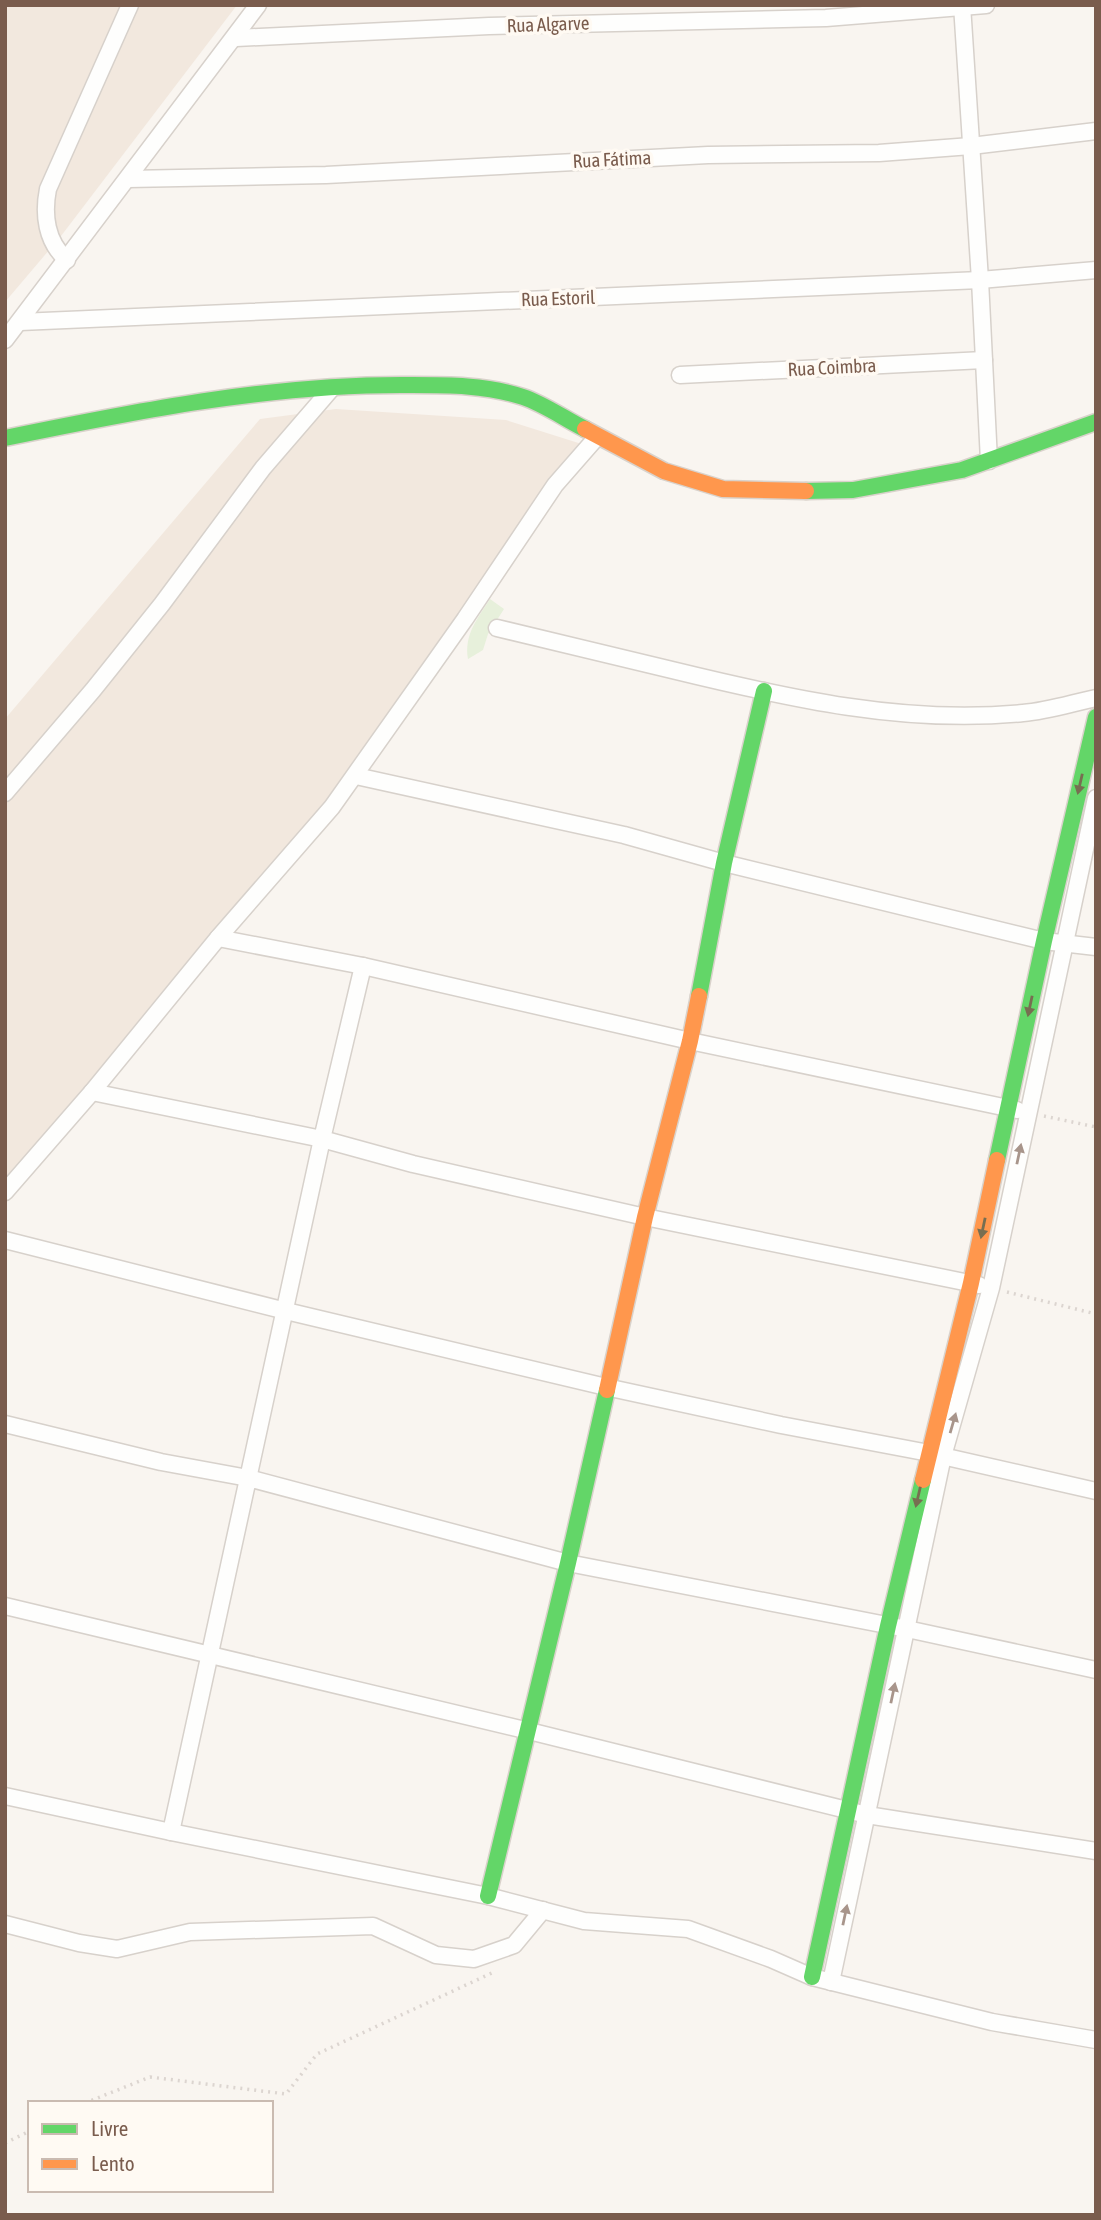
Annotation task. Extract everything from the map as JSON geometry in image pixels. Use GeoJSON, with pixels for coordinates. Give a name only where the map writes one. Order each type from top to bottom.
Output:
{"type":"FeatureCollection","features":[{"type":"Feature","properties":{"kind":"street"},"geometry":{"type":"LineString","coordinates":[[67,260],[54,246],[44,210],[48,189],[130,5]]}},
{"type":"Feature","properties":{"kind":"street","name":"Rua Algarve"},"geometry":{"type":"LineString","coordinates":[[236,38],[489,26],[826,18],[986,5]]}},
{"type":"Feature","properties":{"kind":"street"},"geometry":{"type":"LineString","coordinates":[[962,6],[989,461]]}},
{"type":"Feature","properties":{"kind":"street"},"geometry":{"type":"LineString","coordinates":[[5,340],[236,38],[255,7]]}},
{"type":"Feature","properties":{"kind":"street","name":"Rua Fátima"},"geometry":{"type":"LineString","coordinates":[[128,179],[326,175],[708,155],[867,153],[971,146],[1096,131]]}},
{"type":"Feature","properties":{"kind":"street","name":"Rua Estoril"},"geometry":{"type":"LineString","coordinates":[[20,322],[980,280],[1096,270]]}},
{"type":"Feature","properties":{"kind":"street","name":"Rua Coimbra"},"geometry":{"type":"LineString","coordinates":[[680,375],[984,360]]}},
{"type":"Feature","properties":{"kind":"street"},"geometry":{"type":"LineString","coordinates":[[5,438],[134,411],[236,395],[425,384],[510,393],[567,418],[597,437],[683,478],[723,489],[817,492],[853,490],[930,477],[989,461],[1096,422]]}},
{"type":"Feature","properties":{"kind":"street"},"geometry":{"type":"LineString","coordinates":[[5,793],[93,690],[162,604],[263,468],[332,388]]}},
{"type":"Feature","properties":{"kind":"street"},"geometry":{"type":"LineString","coordinates":[[5,1192],[356,776],[555,485],[597,437]]}},
{"type":"Feature","properties":{"kind":"street"},"geometry":{"type":"LineString","coordinates":[[497,628],[764,691],[867,710],[940,715],[1026,713],[1096,698]]}},
{"type":"Feature","properties":{"kind":"street"},"geometry":{"type":"LineString","coordinates":[[488,1896],[568,1563],[645,1217],[690,1041],[724,863],[764,691]]}},
{"type":"Feature","properties":{"kind":"street"},"geometry":{"type":"LineString","coordinates":[[831,1982],[907,1629],[936,1455],[971,1283],[1044,941],[1096,717]]}},
{"type":"Feature","properties":{"kind":"street"},"geometry":{"type":"LineString","coordinates":[[356,776],[624,835],[724,863],[1044,941],[1096,947]]}},
{"type":"Feature","properties":{"kind":"street"},"geometry":{"type":"LineString","coordinates":[[812,1977],[888,1626],[936,1455],[991,1288],[1096,798]]}},
{"type":"Feature","properties":{"kind":"street"},"geometry":{"type":"LineString","coordinates":[[218,938],[363,966],[690,1041],[1028,1112]]}},
{"type":"Feature","properties":{"kind":"street"},"geometry":{"type":"LineString","coordinates":[[171,1832],[322,1139],[363,966]]}},
{"type":"Feature","properties":{"kind":"street"},"geometry":{"type":"LineString","coordinates":[[92,1092],[322,1139],[413,1164],[645,1217],[991,1288]]}},
{"type":"Feature","properties":{"kind":"street"},"geometry":{"type":"LineString","coordinates":[[5,1240],[286,1311],[606,1387],[1096,1491]]}},
{"type":"Feature","properties":{"kind":"street"},"geometry":{"type":"LineString","coordinates":[[5,1424],[161,1462],[248,1478],[568,1563],[907,1629],[1096,1670]]}},
{"type":"Feature","properties":{"kind":"street"},"geometry":{"type":"LineString","coordinates":[[5,1606],[867,1815],[1096,1851]]}},
{"type":"Feature","properties":{"kind":"street"},"geometry":{"type":"LineString","coordinates":[[5,1796],[488,1896],[584,1921],[688,1929],[759,1954],[812,1977],[992,2022],[1096,2040]]}},
{"type":"Feature","properties":{"kind":"street"},"geometry":{"type":"LineString","coordinates":[[5,1924],[79,1943],[117,1949],[190,1931],[373,1926],[436,1955],[474,1959],[514,1945],[543,1910]]}},
{"type":"Feature","properties":{"kind":"path"},"geometry":{"type":"LineString","coordinates":[[1028,1112],[1096,1127]]}},
{"type":"Feature","properties":{"kind":"path"},"geometry":{"type":"LineString","coordinates":[[991,1288],[1096,1314]]}},
{"type":"Feature","properties":{"kind":"path"},"geometry":{"type":"LineString","coordinates":[[90,2101],[150,2077],[286,2094],[317,2054],[492,1974],[514,1945]]}},
{"type":"Feature","properties":{"kind":"path"},"geometry":{"type":"LineString","coordinates":[[5,2143],[28,2132]]}},
{"type":"Feature","properties":{"kind":"shaded area"},"geometry":{"type":"Polygon","coordinates":[[[5,5],[237,5],[61,236],[5,302],[5,5]]]}},
{"type":"Feature","properties":{"kind":"shaded area"},"geometry":{"type":"Polygon","coordinates":[[[336,409],[506,420],[588,446],[350,795],[5,1183],[5,719],[260,419],[336,409]]]}},
{"type":"Feature","properties":{"kind":"green space"},"geometry":{"type":"Polygon","coordinates":[[[490,599],[504,609],[488,634],[483,650],[468,659],[470,635],[490,599]]]}},
{"type":"Feature","properties":{"kind":"traffic: fast"},"geometry":{"type":"LineString","coordinates":[[5,438],[202,401],[301,389],[401,385],[463,386],[508,393],[539,404],[585,429]]}},
{"type":"Feature","properties":{"kind":"traffic: fast"},"geometry":{"type":"LineString","coordinates":[[806,491],[853,490],[962,470],[1096,422]]}},
{"type":"Feature","properties":{"kind":"traffic: fast"},"geometry":{"type":"LineString","coordinates":[[699,996],[724,863],[764,691]]}},
{"type":"Feature","properties":{"kind":"traffic: fast"},"geometry":{"type":"LineString","coordinates":[[997,1160],[1096,717]]}},
{"type":"Feature","properties":{"kind":"traffic: fast"},"geometry":{"type":"LineString","coordinates":[[488,1896],[607,1390]]}},
{"type":"Feature","properties":{"kind":"traffic: fast"},"geometry":{"type":"LineString","coordinates":[[812,1977],[888,1626],[923,1480]]}},
{"type":"Feature","properties":{"kind":"traffic: slow"},"geometry":{"type":"LineString","coordinates":[[585,429],[664,471],[723,489],[806,491]]}},
{"type":"Feature","properties":{"kind":"traffic: slow"},"geometry":{"type":"LineString","coordinates":[[607,1390],[645,1217],[699,996]]}},
{"type":"Feature","properties":{"kind":"traffic: slow"},"geometry":{"type":"LineString","coordinates":[[923,1480],[971,1283],[997,1160]]}}]}
